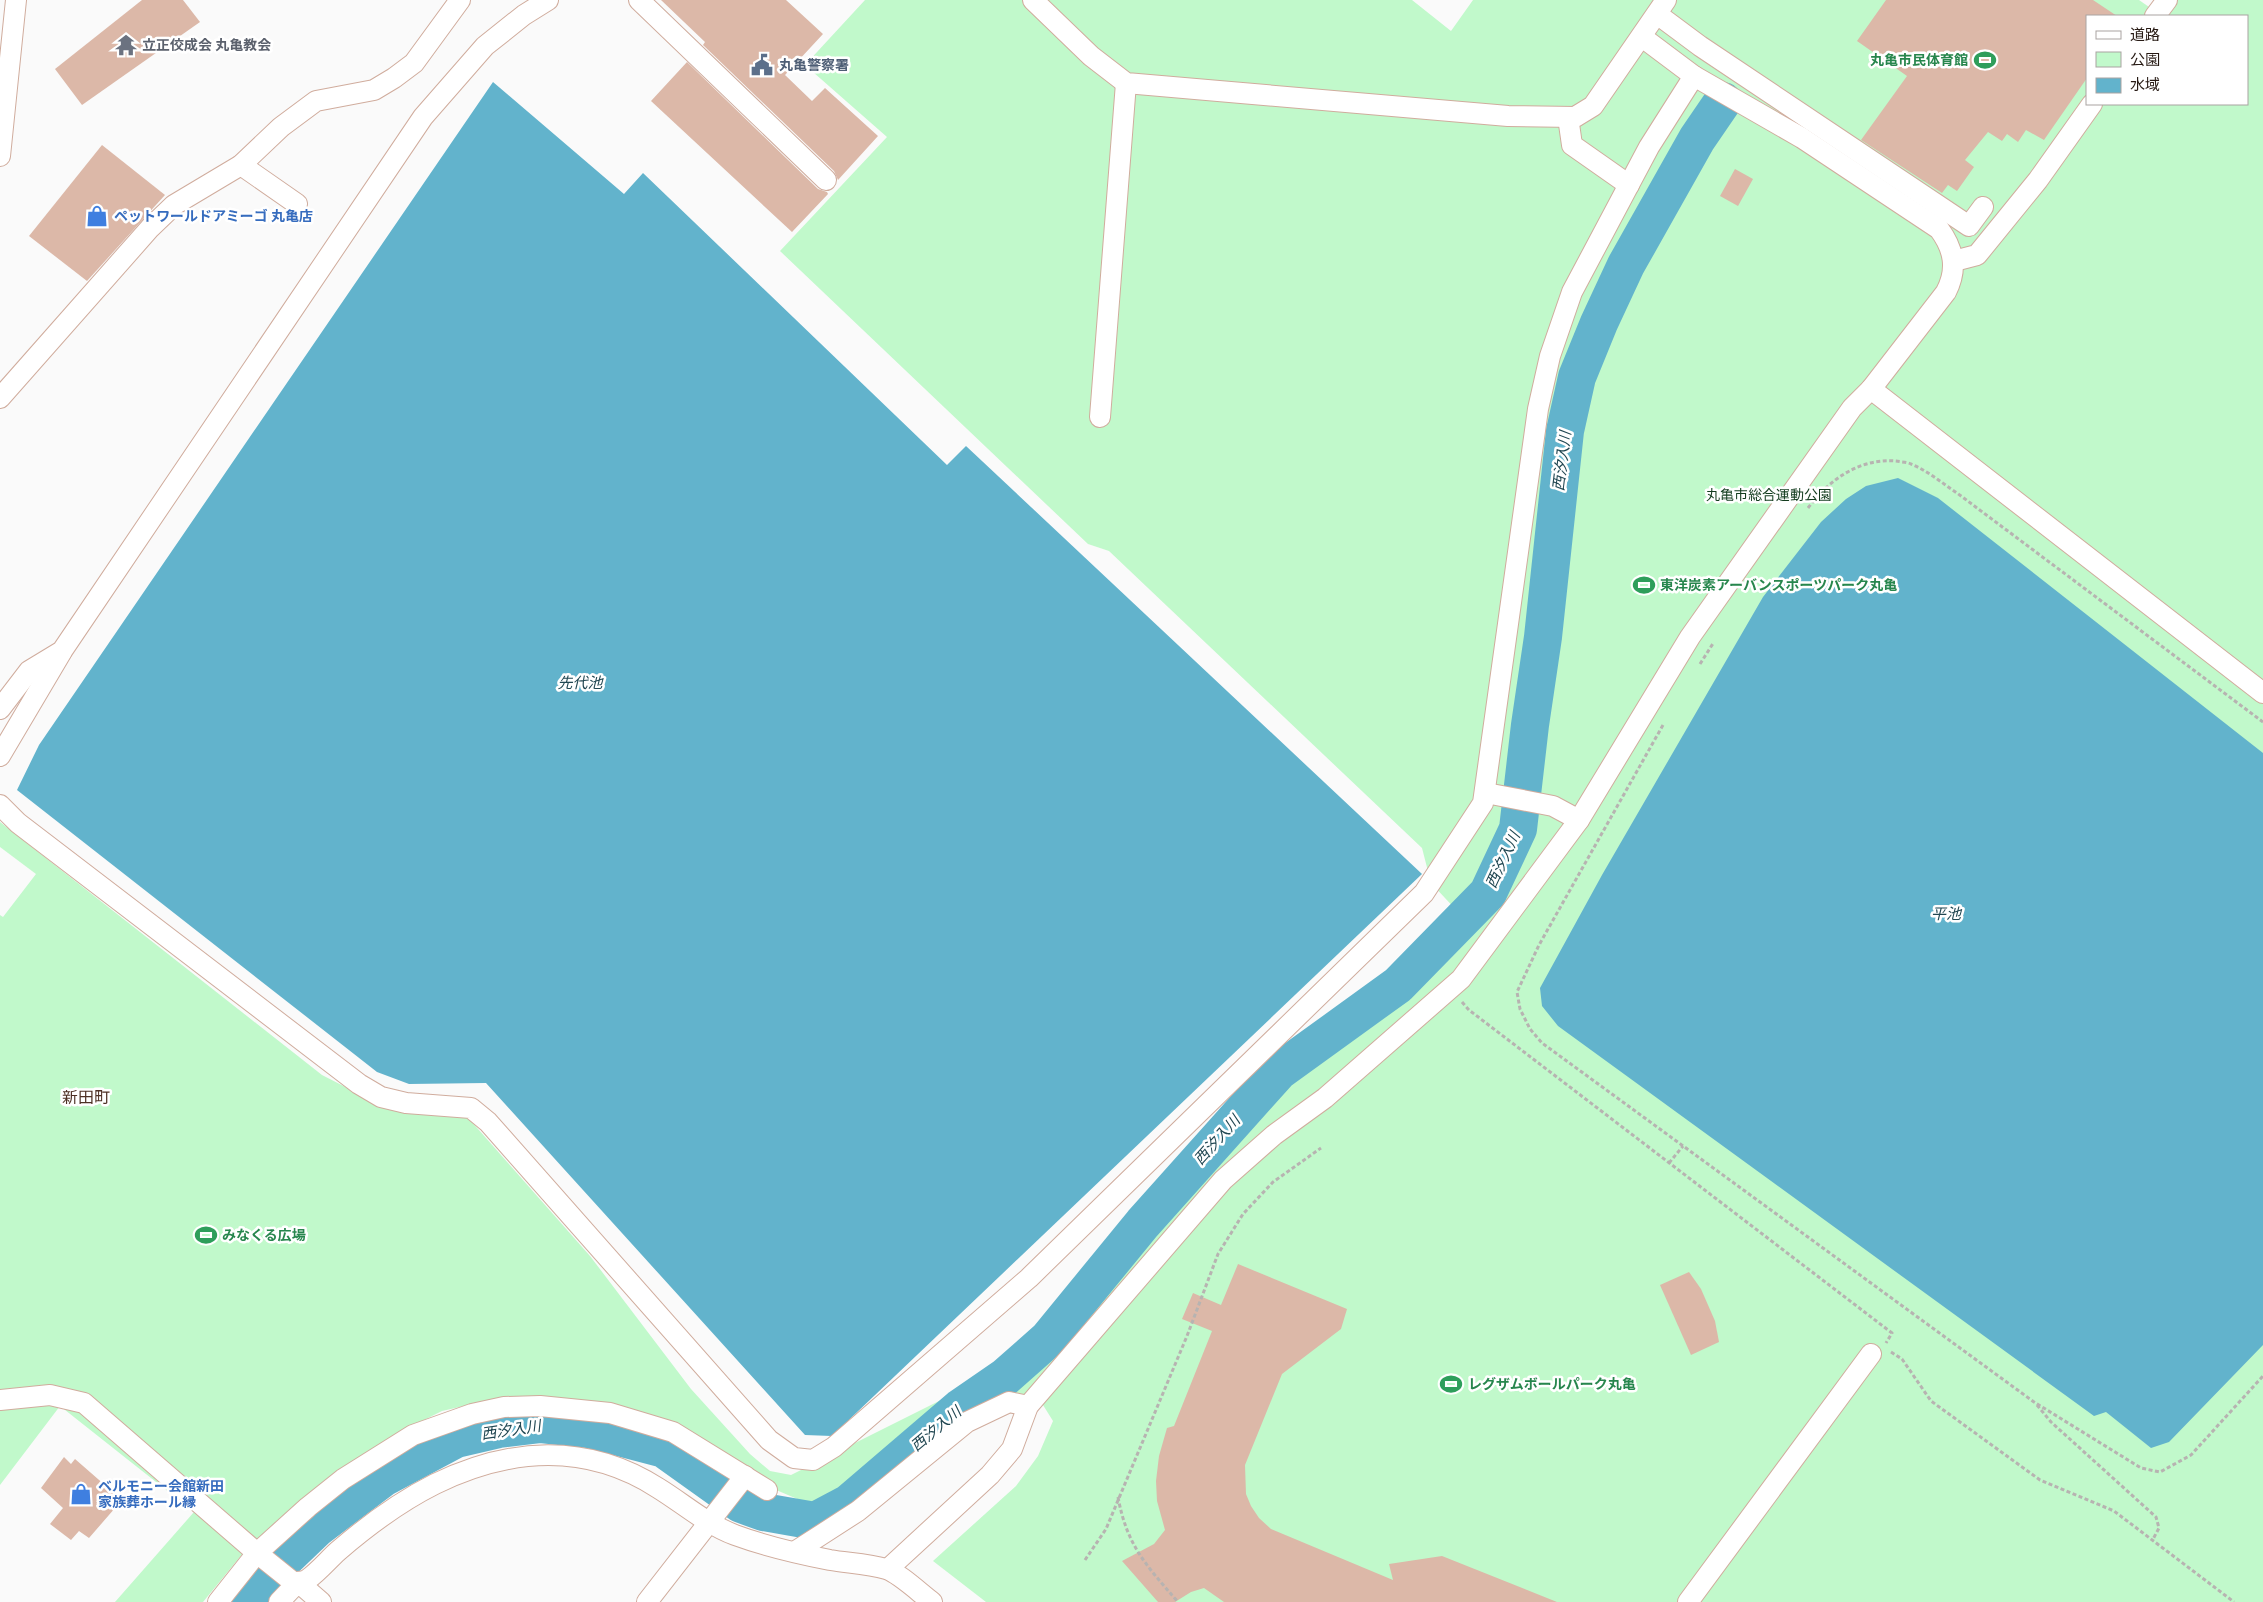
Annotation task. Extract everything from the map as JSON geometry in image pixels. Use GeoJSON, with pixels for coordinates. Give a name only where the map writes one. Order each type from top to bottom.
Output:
{"type":"FeatureCollection","features":[{"type":"Feature","properties":{"kind":"street"},"geometry":{"type":"LineString","coordinates":[[0,156],[16,0]]}},
{"type":"Feature","properties":{"kind":"street"},"geometry":{"type":"LineString","coordinates":[[0,398],[156,222],[174,205],[241,165],[281,127],[316,101],[374,90],[394,78],[414,63],[460,0]]}},
{"type":"Feature","properties":{"kind":"street"},"geometry":{"type":"LineString","coordinates":[[0,756],[62,651],[423,116],[485,46],[524,14],[548,0]]}},
{"type":"Feature","properties":{"kind":"street"},"geometry":{"type":"LineString","coordinates":[[639,0],[826,180]]}},
{"type":"Feature","properties":{"kind":"street"},"geometry":{"type":"LineString","coordinates":[[1033,0],[1091,56],[1126,82],[1508,116],[1568,117],[1575,117],[1592,106],[1662,7],[1700,46],[1969,226],[1984,207]]}},
{"type":"Feature","properties":{"kind":"street"},"geometry":{"type":"LineString","coordinates":[[2156,15],[2166,0]]}},
{"type":"Feature","properties":{"kind":"street"},"geometry":{"type":"LineString","coordinates":[[888,1569],[996,1468],[1012,1449],[1028,1406],[1223,1180],[1274,1135],[1325,1098],[1461,979],[1579,820],[1690,637],[1852,408],[1871,389],[1946,292],[1952,281],[1954,261],[1950,247],[1939,229],[1802,138],[1694,76],[1642,37]]}},
{"type":"Feature","properties":{"kind":"street"},"geometry":{"type":"LineString","coordinates":[[0,805],[18,823],[359,1084],[381,1097],[406,1103],[470,1108],[488,1122],[769,1440],[794,1458],[813,1460],[834,1447],[1029,1278],[1424,893],[1483,804],[1538,409],[1548,365],[1572,292],[1629,184],[1694,76]]}},
{"type":"Feature","properties":{"kind":"street"},"geometry":{"type":"LineString","coordinates":[[1100,417],[1126,82]]}},
{"type":"Feature","properties":{"kind":"street"},"geometry":{"type":"LineString","coordinates":[[1954,261],[1977,255],[2038,180],[2091,105]]}},
{"type":"Feature","properties":{"kind":"street"},"geometry":{"type":"LineString","coordinates":[[1568,117],[1572,144],[1629,184]]}},
{"type":"Feature","properties":{"kind":"street"},"geometry":{"type":"LineString","coordinates":[[241,165],[297,204]]}},
{"type":"Feature","properties":{"kind":"street"},"geometry":{"type":"LineString","coordinates":[[1871,389],[2263,693]]}},
{"type":"Feature","properties":{"kind":"street"},"geometry":{"type":"LineString","coordinates":[[0,709],[29,671],[62,651]]}},
{"type":"Feature","properties":{"kind":"street"},"geometry":{"type":"LineString","coordinates":[[1486,793],[1553,806],[1579,820]]}},
{"type":"Feature","properties":{"kind":"street"},"geometry":{"type":"LineString","coordinates":[[1688,1602],[1877,1351]]}},
{"type":"Feature","properties":{"kind":"street"},"geometry":{"type":"LineString","coordinates":[[0,1400],[50,1395],[84,1403],[257,1553],[321,1602]]}},
{"type":"Feature","properties":{"kind":"street"},"geometry":{"type":"LineString","coordinates":[[796,1551],[858,1511],[967,1422],[1009,1402],[1028,1406]]}},
{"type":"Feature","properties":{"kind":"street"},"geometry":{"type":"LineString","coordinates":[[218,1602],[257,1553],[308,1506],[343,1479],[413,1435],[472,1414],[504,1407],[540,1406],[577,1409],[610,1413],[651,1424],[673,1432],[766,1490]]}},
{"type":"Feature","properties":{"kind":"street"},"geometry":{"type":"LineString","coordinates":[[294,1581],[307,1580],[362,1533],[433,1485],[486,1463],[542,1455],[576,1455],[604,1461],[657,1486],[713,1515],[735,1535],[827,1559],[888,1569],[932,1602]]}},
{"type":"Feature","properties":{"kind":"street"},"geometry":{"type":"LineString","coordinates":[[647,1602],[745,1476]]}},
{"type":"Feature","properties":{"kind":"street"},"geometry":{"type":"LineString","coordinates":[[279,1602],[294,1581]]}},
{"type":"Feature","properties":{"kind":"path"},"geometry":{"type":"LineString","coordinates":[[1804,514],[1816,498],[1842,474],[1863,464],[1884,460],[1909,463],[1944,484],[2263,722]]}},
{"type":"Feature","properties":{"kind":"path"},"geometry":{"type":"LineString","coordinates":[[1698,667],[1718,635]]}},
{"type":"Feature","properties":{"kind":"path"},"geometry":{"type":"LineString","coordinates":[[1664,723],[1539,945],[1517,992],[1520,1009],[1530,1029],[1542,1043],[2034,1402],[2141,1468],[2160,1472],[2191,1454],[2263,1376]]}},
{"type":"Feature","properties":{"kind":"path"},"geometry":{"type":"LineString","coordinates":[[1451,988],[1468,1010],[1892,1333],[1877,1351],[1902,1359],[1931,1401],[2040,1480],[2114,1511],[2234,1602]]}},
{"type":"Feature","properties":{"kind":"path"},"geometry":{"type":"LineString","coordinates":[[1669,1163],[1683,1146]]}},
{"type":"Feature","properties":{"kind":"path"},"geometry":{"type":"LineString","coordinates":[[1085,1560],[1106,1529],[1118,1496],[1187,1336],[1218,1254],[1243,1214],[1273,1182],[1321,1148]]}},
{"type":"Feature","properties":{"kind":"path"},"geometry":{"type":"LineString","coordinates":[[2034,1402],[2051,1422],[2156,1517],[2159,1528],[2152,1541]]}},
{"type":"Feature","properties":{"kind":"path"},"geometry":{"type":"LineString","coordinates":[[1118,1496],[1122,1520],[1131,1543],[1178,1602]]}},
{"type":"Feature","properties":{"kind":"green space","name":"丸亀市総合運動公園"},"geometry":{"type":"Polygon","coordinates":[[[865,0],[1412,0],[1451,31],[1473,0],[2139,0],[2161,15],[2086,15],[2086,105],[2248,105],[2248,15],[2164,15],[2177,0],[2263,0],[2263,1602],[986,1602],[933,1561],[1016,1486],[1038,1456],[1053,1421],[1043,1405],[981,1420],[854,1523],[755,1481],[636,1414],[477,1403],[442,1411],[408,1428],[347,1465],[301,1500],[244,1552],[203,1602],[115,1602],[194,1512],[60,1406],[0,1485],[0,915],[3,917],[36,874],[0,847],[0,822],[322,1075],[363,1096],[463,1112],[590,1256],[691,1389],[750,1454],[770,1471],[791,1475],[1041,1350],[1289,1078],[1329,1048],[1459,913],[1431,883],[1422,848],[1109,551],[1088,544],[780,251],[887,137],[805,65],[865,0]]]}},
{"type":"Feature","properties":{"kind":"water","name":"先代池"},"geometry":{"type":"Polygon","coordinates":[[[493,82],[624,194],[643,173],[947,465],[966,446],[1422,874],[832,1436],[805,1435],[486,1083],[409,1084],[377,1072],[17,790],[39,745],[493,82]]]}},
{"type":"Feature","properties":{"kind":"water","name":"平池"},"geometry":{"type":"Polygon","coordinates":[[[1898,478],[1938,498],[2263,753],[2263,1345],[2169,1442],[2151,1448],[2106,1412],[2094,1416],[1558,1026],[1542,1006],[1540,988],[1602,875],[1763,597],[1821,522],[1846,499],[1866,486],[1898,478]]]}},
{"type":"Feature","properties":{"kind":"building","name":"立正佼成会 丸亀教会"},"geometry":{"type":"Polygon","coordinates":[[[142,0],[183,0],[200,22],[82,105],[55,69],[142,0]]]}},
{"type":"Feature","properties":{"kind":"building"},"geometry":{"type":"Polygon","coordinates":[[[661,0],[786,0],[823,34],[785,75],[812,101],[825,88],[878,136],[838,180],[834,171],[703,45],[705,42],[661,0]]]}},
{"type":"Feature","properties":{"kind":"building","name":"丸亀市民体育館"},"geometry":{"type":"Polygon","coordinates":[[[1886,0],[2093,0],[2116,15],[2086,15],[2086,79],[2044,140],[2026,130],[2018,142],[2007,134],[2002,141],[1988,132],[1965,160],[1974,167],[1957,191],[1948,185],[1942,193],[1861,140],[1907,76],[1857,41],[1886,0]]]}},
{"type":"Feature","properties":{"kind":"building"},"geometry":{"type":"Polygon","coordinates":[[[687,62],[818,189],[827,192],[828,194],[792,232],[651,101],[687,62]]]}},
{"type":"Feature","properties":{"kind":"building","name":"ペットワールドアミーゴ 丸亀店"},"geometry":{"type":"Polygon","coordinates":[[[102,145],[165,195],[87,281],[29,236],[102,145]]]}},
{"type":"Feature","properties":{"kind":"building"},"geometry":{"type":"Polygon","coordinates":[[[1735,169],[1753,179],[1738,206],[1720,196],[1735,169]]]}},
{"type":"Feature","properties":{"kind":"building"},"geometry":{"type":"Polygon","coordinates":[[[1238,1264],[1347,1309],[1341,1329],[1282,1374],[1245,1465],[1246,1494],[1259,1518],[1271,1529],[1393,1580],[1389,1564],[1442,1556],[1557,1602],[1224,1602],[1204,1588],[1191,1592],[1175,1602],[1158,1602],[1122,1561],[1154,1544],[1165,1530],[1157,1501],[1156,1481],[1159,1456],[1167,1428],[1174,1426],[1212,1331],[1182,1319],[1193,1293],[1221,1305],[1238,1264]]]}},
{"type":"Feature","properties":{"kind":"building"},"geometry":{"type":"Polygon","coordinates":[[[1689,1272],[1701,1289],[1715,1321],[1719,1342],[1691,1355],[1660,1285],[1689,1272]]]}},
{"type":"Feature","properties":{"kind":"building","name":"ベルモニー会館新田 家族葬ホール縁"},"geometry":{"type":"Polygon","coordinates":[[[64,1457],[71,1464],[75,1459],[122,1500],[89,1538],[79,1531],[71,1540],[50,1524],[63,1508],[41,1488],[64,1457]]]}},
{"type":"Feature","properties":{"kind":"waterway","name":"西汐入川"},"geometry":{"type":"LineString","coordinates":[[247,1602],[270,1573],[317,1528],[383,1478],[456,1439],[499,1429],[541,1424],[588,1429],[664,1449],[741,1504],[763,1512],[815,1521],[849,1503],[960,1408],[1005,1377],[1048,1339],[1143,1223],[1279,1071],[1398,985],[1488,893],[1518,829],[1530,725],[1543,637],[1565,431],[1577,377],[1626,265],[1697,139],[1723,101]]}},
{"type":"Feature","properties":{"kind":"place","name":"立正佼成会 丸亀教会"},"geometry":{"type":"Point","coordinates":[126,45]}},
{"type":"Feature","properties":{"kind":"place","name":"丸亀市民体育館"},"geometry":{"type":"Point","coordinates":[1985,60]}},
{"type":"Feature","properties":{"kind":"place","name":"丸亀警察署"},"geometry":{"type":"Point","coordinates":[762,65]}},
{"type":"Feature","properties":{"kind":"place","name":"ペットワールドアミーゴ 丸亀店"},"geometry":{"type":"Point","coordinates":[97,216]}},
{"type":"Feature","properties":{"kind":"place","name":"東洋炭素アーバンスポーツパーク丸亀"},"geometry":{"type":"Point","coordinates":[1644,585]}},
{"type":"Feature","properties":{"kind":"place","name":"みなくる広場"},"geometry":{"type":"Point","coordinates":[206,1235]}},
{"type":"Feature","properties":{"kind":"place","name":"レグザムボールパーク丸亀"},"geometry":{"type":"Point","coordinates":[1451,1384]}},
{"type":"Feature","properties":{"kind":"place","name":"ベルモニー会館新田 家族葬ホール縁"},"geometry":{"type":"Point","coordinates":[81,1494]}},
{"type":"Feature","properties":{"kind":"district","name":"新田町"},"geometry":{"type":"Point","coordinates":[86,1097]}}]}
